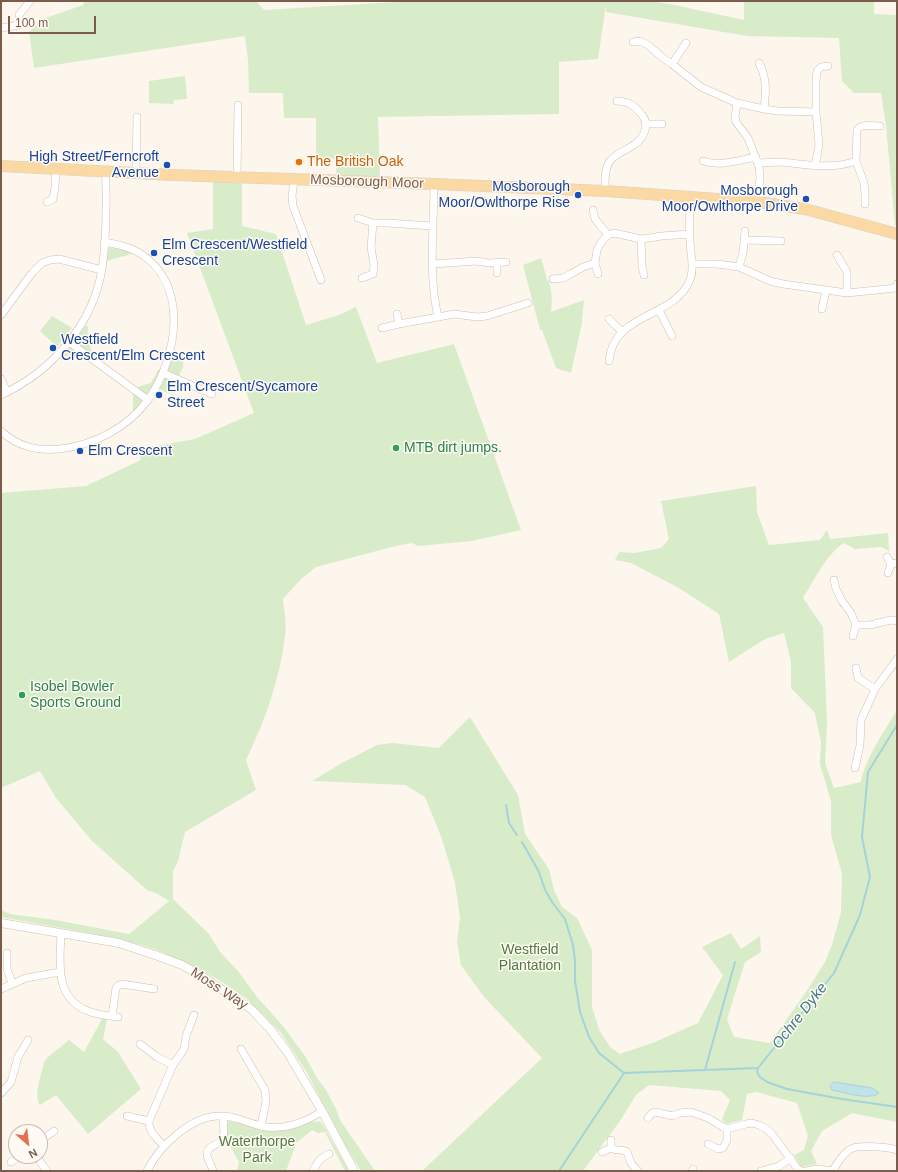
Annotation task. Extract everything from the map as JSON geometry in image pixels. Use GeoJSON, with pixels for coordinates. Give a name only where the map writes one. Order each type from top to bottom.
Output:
{"type":"FeatureCollection","features":[{"type":"Feature","properties":{"kind":"main road","name":"Mosborough Moor"},"geometry":{"type":"LineString","coordinates":[[1,166],[136,174],[605,191],[758,202],[805,209],[897,234]]}},
{"type":"Feature","properties":{"kind":"street"},"geometry":{"type":"LineString","coordinates":[[1,28],[19,25],[19,15],[30,1]]}},
{"type":"Feature","properties":{"kind":"street"},"geometry":{"type":"LineString","coordinates":[[633,42],[640,41],[648,45],[702,87],[737,103],[778,111],[816,112]]}},
{"type":"Feature","properties":{"kind":"street"},"geometry":{"type":"LineString","coordinates":[[672,64],[686,43]]}},
{"type":"Feature","properties":{"kind":"street"},"geometry":{"type":"LineString","coordinates":[[759,63],[762,69],[766,88],[764,109]]}},
{"type":"Feature","properties":{"kind":"street"},"geometry":{"type":"LineString","coordinates":[[815,166],[819,145],[816,112],[817,71],[821,67],[828,66]]}},
{"type":"Feature","properties":{"kind":"street"},"geometry":{"type":"LineString","coordinates":[[605,191],[607,166],[610,160],[636,143],[646,130],[644,117],[635,106],[626,102],[617,101]]}},
{"type":"Feature","properties":{"kind":"street"},"geometry":{"type":"LineString","coordinates":[[737,103],[735,117],[736,122],[748,138],[757,160],[760,176],[758,202]]}},
{"type":"Feature","properties":{"kind":"street"},"geometry":{"type":"LineString","coordinates":[[237,177],[238,105]]}},
{"type":"Feature","properties":{"kind":"street"},"geometry":{"type":"LineString","coordinates":[[136,174],[137,117]]}},
{"type":"Feature","properties":{"kind":"street"},"geometry":{"type":"LineString","coordinates":[[646,124],[662,124]]}},
{"type":"Feature","properties":{"kind":"street"},"geometry":{"type":"LineString","coordinates":[[865,204],[864,183],[856,161],[858,128],[863,125],[880,126]]}},
{"type":"Feature","properties":{"kind":"street"},"geometry":{"type":"LineString","coordinates":[[703,162],[720,163],[757,160],[815,166],[836,166],[856,161]]}},
{"type":"Feature","properties":{"kind":"street"},"geometry":{"type":"LineString","coordinates":[[48,202],[53,199],[56,170]]}},
{"type":"Feature","properties":{"kind":"street"},"geometry":{"type":"LineString","coordinates":[[1,379],[4,394],[42,369],[58,356],[82,323],[98,288],[102,270],[106,208],[106,172]]}},
{"type":"Feature","properties":{"kind":"street"},"geometry":{"type":"LineString","coordinates":[[294,180],[292,196],[293,206],[321,280]]}},
{"type":"Feature","properties":{"kind":"street"},"geometry":{"type":"LineString","coordinates":[[434,184],[432,226],[433,289],[438,317]]}},
{"type":"Feature","properties":{"kind":"street"},"geometry":{"type":"LineString","coordinates":[[609,361],[616,340],[622,332],[630,325],[678,298],[691,279],[690,197]]}},
{"type":"Feature","properties":{"kind":"street"},"geometry":{"type":"LineString","coordinates":[[594,210],[595,220],[608,235]]}},
{"type":"Feature","properties":{"kind":"street"},"geometry":{"type":"LineString","coordinates":[[358,218],[374,223],[432,226]]}},
{"type":"Feature","properties":{"kind":"street"},"geometry":{"type":"LineString","coordinates":[[362,278],[374,274],[371,247],[374,223]]}},
{"type":"Feature","properties":{"kind":"street"},"geometry":{"type":"LineString","coordinates":[[738,267],[744,253],[745,231]]}},
{"type":"Feature","properties":{"kind":"street"},"geometry":{"type":"LineString","coordinates":[[598,274],[596,264],[598,250],[602,241],[608,235],[614,233],[641,239],[690,234]]}},
{"type":"Feature","properties":{"kind":"street"},"geometry":{"type":"LineString","coordinates":[[641,239],[642,266],[644,275]]}},
{"type":"Feature","properties":{"kind":"street"},"geometry":{"type":"LineString","coordinates":[[745,240],[781,241]]}},
{"type":"Feature","properties":{"kind":"street"},"geometry":{"type":"LineString","coordinates":[[1,431],[18,443],[39,449],[54,449],[76,446],[105,436],[117,429],[148,400],[163,373],[173,342],[174,327],[171,296],[164,278],[153,264],[136,251],[116,244],[104,242]]}},
{"type":"Feature","properties":{"kind":"street"},"geometry":{"type":"LineString","coordinates":[[837,255],[847,272],[847,293]]}},
{"type":"Feature","properties":{"kind":"street"},"geometry":{"type":"LineString","coordinates":[[1,315],[32,273],[42,263],[59,259],[102,270]]}},
{"type":"Feature","properties":{"kind":"street"},"geometry":{"type":"LineString","coordinates":[[433,264],[476,261],[497,263],[506,262]]}},
{"type":"Feature","properties":{"kind":"street"},"geometry":{"type":"LineString","coordinates":[[497,263],[497,273]]}},
{"type":"Feature","properties":{"kind":"street"},"geometry":{"type":"LineString","coordinates":[[553,279],[563,278],[584,267],[596,264]]}},
{"type":"Feature","properties":{"kind":"street"},"geometry":{"type":"LineString","coordinates":[[692,264],[717,264],[738,267],[783,284],[847,293],[896,288],[897,284]]}},
{"type":"Feature","properties":{"kind":"street"},"geometry":{"type":"LineString","coordinates":[[822,310],[826,290]]}},
{"type":"Feature","properties":{"kind":"street"},"geometry":{"type":"LineString","coordinates":[[382,328],[454,314],[477,317],[487,316],[528,303]]}},
{"type":"Feature","properties":{"kind":"street"},"geometry":{"type":"LineString","coordinates":[[659,310],[672,336]]}},
{"type":"Feature","properties":{"kind":"street"},"geometry":{"type":"LineString","coordinates":[[396,314],[399,324]]}},
{"type":"Feature","properties":{"kind":"street"},"geometry":{"type":"LineString","coordinates":[[610,320],[622,332]]}},
{"type":"Feature","properties":{"kind":"street"},"geometry":{"type":"LineString","coordinates":[[69,342],[148,400]]}},
{"type":"Feature","properties":{"kind":"street"},"geometry":{"type":"LineString","coordinates":[[163,373],[212,394]]}},
{"type":"Feature","properties":{"kind":"street"},"geometry":{"type":"LineString","coordinates":[[887,557],[894,564],[888,572]]}},
{"type":"Feature","properties":{"kind":"street"},"geometry":{"type":"LineString","coordinates":[[834,580],[836,589],[842,601],[851,613],[856,625],[853,636]]}},
{"type":"Feature","properties":{"kind":"street"},"geometry":{"type":"LineString","coordinates":[[856,625],[870,625],[891,620],[897,621]]}},
{"type":"Feature","properties":{"kind":"street"},"geometry":{"type":"LineString","coordinates":[[855,768],[860,745],[861,720],[875,689],[896,662]]}},
{"type":"Feature","properties":{"kind":"street"},"geometry":{"type":"LineString","coordinates":[[856,668],[858,678],[875,689]]}},
{"type":"Feature","properties":{"kind":"street","name":"Moss Way"},"geometry":{"type":"LineString","coordinates":[[1,923],[119,943],[155,955],[182,966],[203,977],[251,1009],[270,1029],[288,1053],[322,1111],[354,1171]]}},
{"type":"Feature","properties":{"kind":"street"},"geometry":{"type":"LineString","coordinates":[[62,933],[60,972],[66,991],[76,1005],[88,1011],[115,1016],[116,988],[119,985],[122,984],[154,988]]}},
{"type":"Feature","properties":{"kind":"street"},"geometry":{"type":"LineString","coordinates":[[7,953],[8,969],[12,983]]}},
{"type":"Feature","properties":{"kind":"street"},"geometry":{"type":"LineString","coordinates":[[1,989],[26,978],[60,972]]}},
{"type":"Feature","properties":{"kind":"street"},"geometry":{"type":"LineString","coordinates":[[164,1146],[150,1130],[148,1125],[173,1065],[184,1049],[186,1036],[194,1015]]}},
{"type":"Feature","properties":{"kind":"street"},"geometry":{"type":"LineString","coordinates":[[1,1093],[11,1082],[18,1057],[28,1040]]}},
{"type":"Feature","properties":{"kind":"street"},"geometry":{"type":"LineString","coordinates":[[140,1044],[157,1057],[173,1065]]}},
{"type":"Feature","properties":{"kind":"street"},"geometry":{"type":"LineString","coordinates":[[241,1049],[265,1090],[266,1101],[261,1126]]}},
{"type":"Feature","properties":{"kind":"street"},"geometry":{"type":"LineString","coordinates":[[147,1171],[151,1162],[164,1146],[178,1134],[204,1118],[223,1116],[272,1128],[284,1127],[297,1123],[322,1111]]}},
{"type":"Feature","properties":{"kind":"street"},"geometry":{"type":"LineString","coordinates":[[648,1118],[654,1112],[673,1116],[691,1112],[708,1118],[727,1129],[746,1124],[759,1125],[772,1134],[800,1171]]}},
{"type":"Feature","properties":{"kind":"street"},"geometry":{"type":"LineString","coordinates":[[127,1116],[149,1121]]}},
{"type":"Feature","properties":{"kind":"street"},"geometry":{"type":"LineString","coordinates":[[213,1171],[206,1152],[223,1138],[223,1116]]}},
{"type":"Feature","properties":{"kind":"street"},"geometry":{"type":"LineString","coordinates":[[708,1144],[720,1149],[723,1148],[727,1140],[727,1129]]}},
{"type":"Feature","properties":{"kind":"street"},"geometry":{"type":"LineString","coordinates":[[48,1135],[54,1131]]}},
{"type":"Feature","properties":{"kind":"street"},"geometry":{"type":"LineString","coordinates":[[602,1152],[611,1144],[615,1150],[627,1152],[631,1163],[638,1171]]}},
{"type":"Feature","properties":{"kind":"street"},"geometry":{"type":"LineString","coordinates":[[806,1171],[818,1169],[833,1171],[837,1162],[853,1148],[890,1148],[897,1150]]}},
{"type":"Feature","properties":{"kind":"street"},"geometry":{"type":"LineString","coordinates":[[313,1171],[318,1160],[329,1154]]}},
{"type":"Feature","properties":{"kind":"street"},"geometry":{"type":"LineString","coordinates":[[761,1171],[779,1166],[791,1158]]}},
{"type":"Feature","properties":{"kind":"green space"},"geometry":{"type":"Polygon","coordinates":[[[85,1],[256,1],[264,10],[412,1],[649,1],[744,20],[744,1],[874,1],[874,14],[897,15],[897,226],[895,225],[886,126],[881,93],[854,93],[842,81],[839,38],[747,36],[606,12],[606,4],[598,59],[559,62],[559,114],[378,117],[380,177],[336,176],[337,159],[316,158],[316,118],[284,118],[283,93],[249,93],[248,60],[245,36],[34,68],[29,32],[43,19],[83,5],[85,1]]]}},
{"type":"Feature","properties":{"kind":"green space"},"geometry":{"type":"Polygon","coordinates":[[[185,76],[187,99],[174,100],[173,104],[149,103],[149,81],[185,76]]]}},
{"type":"Feature","properties":{"kind":"green space"},"geometry":{"type":"Polygon","coordinates":[[[213,181],[242,183],[242,226],[276,234],[306,325],[339,315],[356,307],[377,363],[454,344],[521,530],[472,541],[418,546],[412,543],[396,546],[316,567],[301,579],[283,599],[286,631],[283,652],[271,700],[246,760],[256,790],[185,832],[178,861],[173,872],[173,899],[209,934],[220,952],[238,971],[257,997],[283,1026],[305,1056],[317,1078],[326,1090],[340,1120],[375,1171],[361,1171],[342,1141],[306,1071],[293,1051],[281,1033],[247,999],[197,968],[155,949],[116,938],[1,917],[1,910],[10,914],[55,920],[129,934],[169,901],[158,894],[147,890],[92,841],[56,798],[40,771],[1,788],[1,493],[86,486],[141,460],[138,449],[195,439],[254,413],[187,233],[213,229],[213,181]]]}},
{"type":"Feature","properties":{"kind":"green space"},"geometry":{"type":"Polygon","coordinates":[[[108,249],[122,249],[132,254],[106,261],[108,249]]]}},
{"type":"Feature","properties":{"kind":"green space"},"geometry":{"type":"Polygon","coordinates":[[[541,258],[551,290],[551,312],[584,300],[582,323],[571,373],[556,368],[542,330],[540,330],[523,265],[541,258]]]}},
{"type":"Feature","properties":{"kind":"green space"},"geometry":{"type":"Polygon","coordinates":[[[52,316],[72,328],[57,347],[40,331],[52,316]]]}},
{"type":"Feature","properties":{"kind":"green space"},"geometry":{"type":"Polygon","coordinates":[[[86,325],[88,327],[88,337],[92,353],[87,360],[84,360],[76,354],[64,356],[63,353],[86,325]]]}},
{"type":"Feature","properties":{"kind":"green space"},"geometry":{"type":"Polygon","coordinates":[[[173,353],[184,356],[183,367],[170,394],[153,386],[133,412],[133,395],[137,387],[151,383],[158,370],[168,367],[173,353]]]}},
{"type":"Feature","properties":{"kind":"green space","name":"Westfield Plantation"},"geometry":{"type":"Polygon","coordinates":[[[756,486],[757,512],[769,545],[820,540],[827,530],[830,539],[888,533],[889,551],[881,547],[855,549],[844,543],[838,547],[821,568],[803,598],[823,627],[827,723],[825,763],[834,788],[861,782],[866,764],[897,710],[897,1122],[852,1113],[822,1131],[811,1151],[817,1164],[801,1167],[794,1155],[804,1150],[808,1136],[797,1103],[756,1092],[747,1094],[742,1120],[726,1124],[722,1119],[730,1100],[721,1091],[649,1085],[636,1095],[620,1121],[583,1171],[422,1171],[542,1058],[484,997],[461,965],[457,942],[460,918],[455,883],[442,839],[425,797],[405,785],[312,781],[342,763],[377,745],[392,743],[439,748],[470,717],[518,795],[525,834],[549,869],[554,890],[562,907],[577,918],[592,950],[592,1007],[600,1032],[611,1048],[620,1054],[655,1042],[698,1023],[723,975],[702,947],[731,933],[741,949],[760,936],[761,952],[745,962],[727,1019],[734,1037],[770,1043],[825,962],[832,945],[841,912],[842,874],[831,835],[831,801],[820,764],[821,742],[815,713],[791,688],[791,662],[784,633],[765,639],[729,662],[719,614],[679,588],[631,563],[615,560],[619,552],[635,553],[661,548],[669,539],[661,501],[756,486]]]}},
{"type":"Feature","properties":{"kind":"green space"},"geometry":{"type":"Polygon","coordinates":[[[102,1019],[107,1019],[103,1039],[118,1052],[141,1089],[88,1134],[56,1095],[40,1105],[37,1096],[44,1062],[47,1058],[69,1040],[84,1052],[102,1019]]]}},
{"type":"Feature","properties":{"kind":"green space","name":"Waterthorpe Park"},"geometry":{"type":"Polygon","coordinates":[[[232,1120],[273,1131],[287,1130],[315,1122],[322,1123],[349,1171],[345,1171],[325,1132],[318,1133],[312,1130],[296,1143],[286,1171],[237,1171],[239,1162],[226,1137],[226,1126],[228,1121],[232,1120]]]}},
{"type":"Feature","properties":{"kind":"water"},"geometry":{"type":"Polygon","coordinates":[[[834,1082],[872,1088],[879,1093],[875,1095],[863,1096],[832,1090],[830,1086],[834,1082]]]}},
{"type":"Feature","properties":{"kind":"waterway","name":"Ochre Dyke"},"geometry":{"type":"LineString","coordinates":[[559,1171],[624,1073],[758,1068],[834,973],[860,915],[870,877],[862,837],[868,772],[897,725]]}},
{"type":"Feature","properties":{"kind":"waterway"},"geometry":{"type":"LineString","coordinates":[[506,805],[509,823],[517,835]]}},
{"type":"Feature","properties":{"kind":"waterway"},"geometry":{"type":"LineString","coordinates":[[522,842],[539,872],[545,890],[565,919],[573,945],[575,981],[580,1012],[589,1037],[599,1053],[624,1073]]}},
{"type":"Feature","properties":{"kind":"waterway"},"geometry":{"type":"LineString","coordinates":[[705,1070],[735,962]]}},
{"type":"Feature","properties":{"kind":"waterway"},"geometry":{"type":"LineString","coordinates":[[758,1068],[757,1072],[760,1077],[767,1082],[787,1089],[897,1107]]}},
{"type":"Feature","properties":{"kind":"place","name":"The British Oak"},"geometry":{"type":"Point","coordinates":[299,162]}},
{"type":"Feature","properties":{"kind":"place","name":"High Street/Ferncroft Avenue"},"geometry":{"type":"Point","coordinates":[167,165]}},
{"type":"Feature","properties":{"kind":"place","name":"Mosborough Moor/Owlthorpe Rise"},"geometry":{"type":"Point","coordinates":[578,195]}},
{"type":"Feature","properties":{"kind":"place","name":"Mosborough Moor/Owlthorpe Drive"},"geometry":{"type":"Point","coordinates":[806,199]}},
{"type":"Feature","properties":{"kind":"place","name":"Elm Crescent/Westfield Crescent"},"geometry":{"type":"Point","coordinates":[154,253]}},
{"type":"Feature","properties":{"kind":"place","name":"Westfield Crescent/Elm Crescent"},"geometry":{"type":"Point","coordinates":[53,348]}},
{"type":"Feature","properties":{"kind":"place","name":"Elm Crescent/Sycamore Street"},"geometry":{"type":"Point","coordinates":[159,395]}},
{"type":"Feature","properties":{"kind":"place","name":"MTB dirt jumps."},"geometry":{"type":"Point","coordinates":[396,448]}},
{"type":"Feature","properties":{"kind":"place","name":"Elm Crescent"},"geometry":{"type":"Point","coordinates":[80,451]}},
{"type":"Feature","properties":{"kind":"place","name":"Isobel Bowler Sports Ground"},"geometry":{"type":"Point","coordinates":[22,695]}}]}
